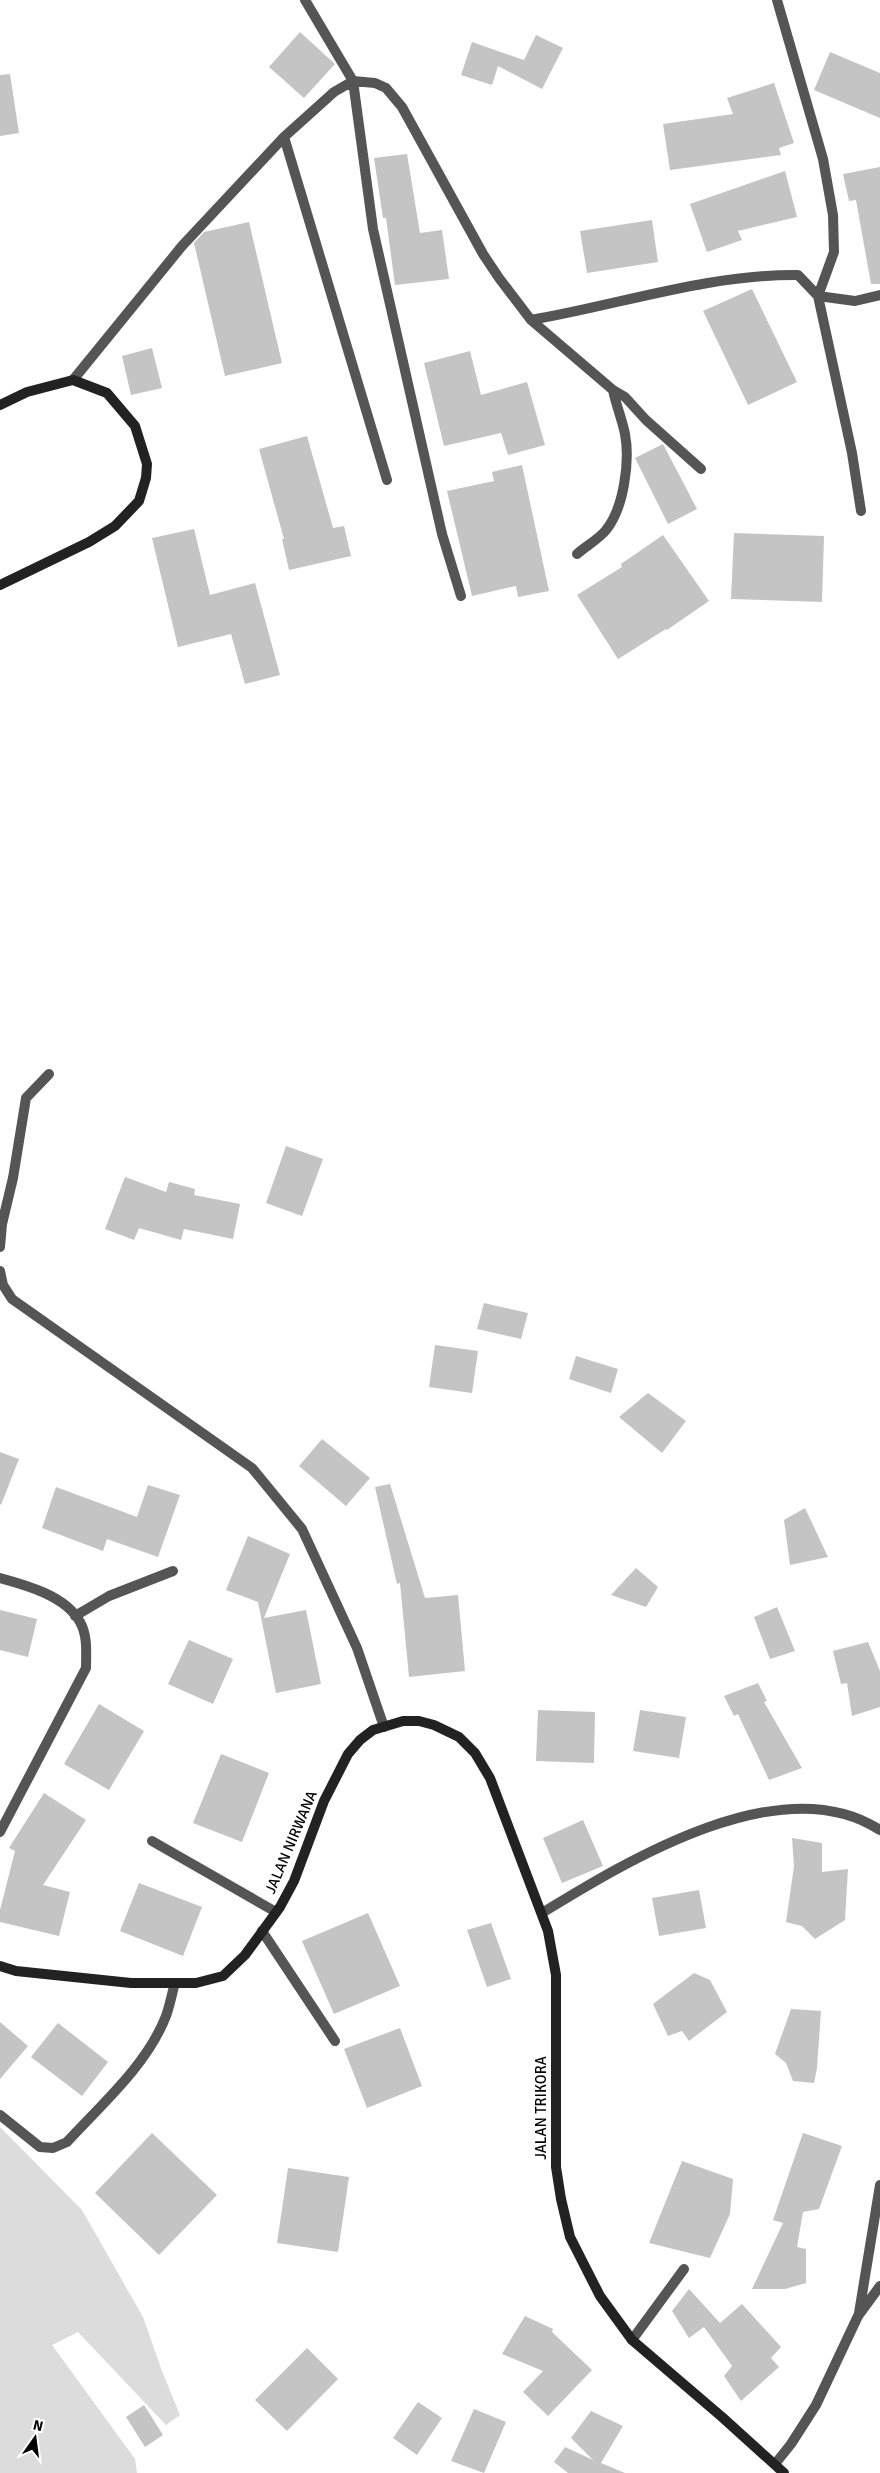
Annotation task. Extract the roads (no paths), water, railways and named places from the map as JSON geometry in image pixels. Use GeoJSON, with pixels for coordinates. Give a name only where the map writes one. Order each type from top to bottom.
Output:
{"type":"FeatureCollection","features":[{"type":"Feature","properties":{"kind":"street"},"geometry":{"type":"LineString","coordinates":[[305,0],[353,82],[373,229],[442,534],[461,596]]}},
{"type":"Feature","properties":{"kind":"street"},"geometry":{"type":"LineString","coordinates":[[777,0],[823,159],[833,214],[834,252],[818,296]]}},
{"type":"Feature","properties":{"kind":"street"},"geometry":{"type":"LineString","coordinates":[[73,380],[182,246],[284,137],[334,92],[353,82],[365,80],[386,88],[402,107],[483,254],[531,320],[613,390],[625,397],[646,420],[701,469]]}},
{"type":"Feature","properties":{"kind":"street"},"geometry":{"type":"LineString","coordinates":[[284,137],[387,480]]}},
{"type":"Feature","properties":{"kind":"street"},"geometry":{"type":"LineString","coordinates":[[531,320],[573,313],[654,294],[769,275],[798,275],[818,296],[852,453],[861,511]]}},
{"type":"Feature","properties":{"kind":"street"},"geometry":{"type":"LineString","coordinates":[[818,296],[855,301],[880,295]]}},
{"type":"Feature","properties":{"kind":"street"},"geometry":{"type":"LineString","coordinates":[[0,404],[27,392],[73,380],[107,393],[135,426],[147,464],[146,478],[139,501],[115,526],[89,542],[0,585]]}},
{"type":"Feature","properties":{"kind":"street"},"geometry":{"type":"LineString","coordinates":[[576,554],[607,529],[620,501],[628,465],[625,433],[613,390]]}},
{"type":"Feature","properties":{"kind":"street"},"geometry":{"type":"LineString","coordinates":[[0,1247],[2,1224],[13,1178],[26,1098],[49,1074]]}},
{"type":"Feature","properties":{"kind":"street"},"geometry":{"type":"LineString","coordinates":[[0,1271],[3,1285],[12,1299],[252,1468],[302,1529],[357,1648],[384,1727]]}},
{"type":"Feature","properties":{"kind":"street"},"geometry":{"type":"LineString","coordinates":[[76,1616],[109,1596],[173,1571]]}},
{"type":"Feature","properties":{"kind":"street"},"geometry":{"type":"LineString","coordinates":[[0,1578],[59,1600],[80,1622],[87,1643],[86,1668],[1,1825]]}},
{"type":"Feature","properties":{"kind":"street","name":"JALAN NIRWANA"},"geometry":{"type":"LineString","coordinates":[[0,1966],[16,1971],[131,1983],[196,1983],[223,1976],[235,1967],[262,1932],[294,1881],[324,1802],[348,1754],[360,1740],[374,1730],[403,1721]]}},
{"type":"Feature","properties":{"kind":"street","name":"JALAN TRIKORA"},"geometry":{"type":"LineString","coordinates":[[403,1721],[419,1721],[434,1724],[459,1737],[475,1753],[490,1778],[542,1913],[556,1975],[556,2167],[560,2198],[570,2237],[582,2263],[600,2296],[632,2340],[784,2473]]}},
{"type":"Feature","properties":{"kind":"street"},"geometry":{"type":"LineString","coordinates":[[542,1913],[635,1859],[702,1829],[758,1814],[808,1809],[839,1812],[866,1821],[880,1830]]}},
{"type":"Feature","properties":{"kind":"street"},"geometry":{"type":"LineString","coordinates":[[152,1841],[276,1912]]}},
{"type":"Feature","properties":{"kind":"street"},"geometry":{"type":"LineString","coordinates":[[262,1932],[335,2041]]}},
{"type":"Feature","properties":{"kind":"street"},"geometry":{"type":"LineString","coordinates":[[0,2115],[40,2147],[53,2148],[67,2142],[134,2068],[155,2038],[166,2016],[175,1983]]}},
{"type":"Feature","properties":{"kind":"street"},"geometry":{"type":"LineString","coordinates":[[858,2316],[877,2225],[880,2185]]}},
{"type":"Feature","properties":{"kind":"street"},"geometry":{"type":"LineString","coordinates":[[632,2340],[684,2269]]}},
{"type":"Feature","properties":{"kind":"street"},"geometry":{"type":"LineString","coordinates":[[774,2464],[791,2444],[816,2406],[858,2316],[880,2286]]}}]}
